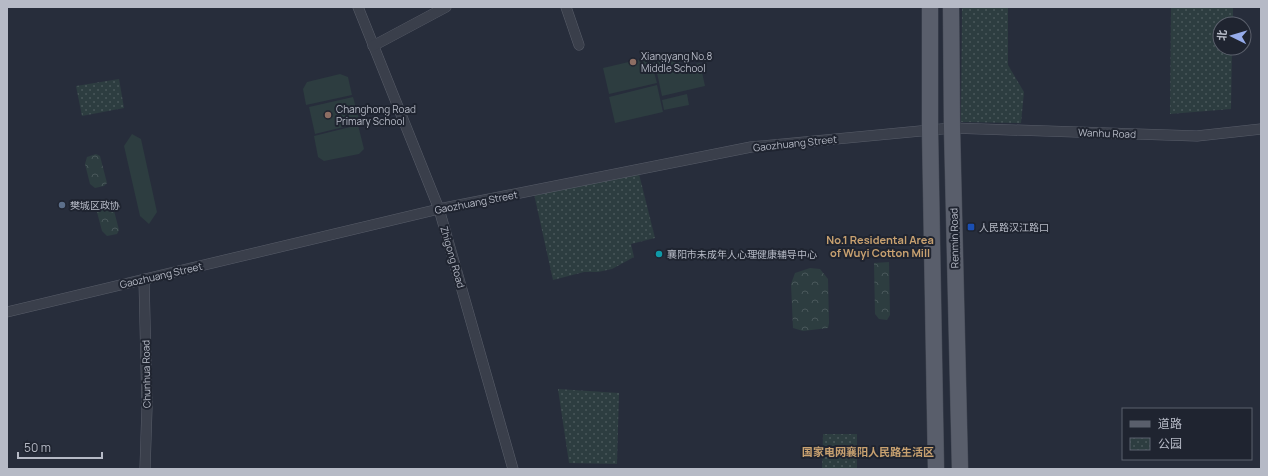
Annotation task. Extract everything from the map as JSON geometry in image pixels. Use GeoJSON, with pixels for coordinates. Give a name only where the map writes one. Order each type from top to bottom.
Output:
{"type":"FeatureCollection","features":[{"type":"Feature","properties":{"kind":"main road"},"geometry":{"type":"LineString","coordinates":[[930,7],[930,130],[936,469]]}},
{"type":"Feature","properties":{"kind":"main road","name":"Renmin Road"},"geometry":{"type":"LineString","coordinates":[[951,7],[952,128],[960,469]]}},
{"type":"Feature","properties":{"kind":"street","name":"Zhigong Road"},"geometry":{"type":"LineString","coordinates":[[358,7],[439,209],[513,469]]}},
{"type":"Feature","properties":{"kind":"street"},"geometry":{"type":"LineString","coordinates":[[373,46],[446,7]]}},
{"type":"Feature","properties":{"kind":"street"},"geometry":{"type":"LineString","coordinates":[[566,7],[579,45]]}},
{"type":"Feature","properties":{"kind":"street","name":"Gaozhuang Street"},"geometry":{"type":"LineString","coordinates":[[7,312],[439,209],[751,147],[952,128]]}},
{"type":"Feature","properties":{"kind":"street","name":"Wanhu Road"},"geometry":{"type":"LineString","coordinates":[[952,128],[1197,136],[1261,129]]}},
{"type":"Feature","properties":{"kind":"street","name":"Chunhua Road"},"geometry":{"type":"LineString","coordinates":[[144,280],[147,407],[145,469]]}},
{"type":"Feature","properties":{"kind":"green space"},"geometry":{"type":"Polygon","coordinates":[[[962,7],[1008,7],[1008,65],[1024,92],[1021,123],[961,122],[962,7]]]}},
{"type":"Feature","properties":{"kind":"green space"},"geometry":{"type":"Polygon","coordinates":[[[1171,7],[1233,7],[1233,16],[1212,16],[1212,56],[1232,56],[1231,109],[1170,114],[1171,7]]]}},
{"type":"Feature","properties":{"kind":"green space"},"geometry":{"type":"Polygon","coordinates":[[[678,53],[680,63],[655,68],[653,58],[678,53]]]}},
{"type":"Feature","properties":{"kind":"green space"},"geometry":{"type":"Polygon","coordinates":[[[650,57],[657,83],[609,94],[603,68],[650,57]]]}},
{"type":"Feature","properties":{"kind":"green space"},"geometry":{"type":"Polygon","coordinates":[[[700,63],[705,86],[662,96],[657,73],[700,63]]]}},
{"type":"Feature","properties":{"kind":"green space"},"geometry":{"type":"Polygon","coordinates":[[[340,74],[348,77],[352,95],[306,105],[303,89],[307,82],[340,74]]]}},
{"type":"Feature","properties":{"kind":"green space"},"geometry":{"type":"Polygon","coordinates":[[[119,79],[124,108],[82,116],[76,86],[119,79]]]}},
{"type":"Feature","properties":{"kind":"green space"},"geometry":{"type":"Polygon","coordinates":[[[657,85],[663,112],[615,123],[609,97],[657,85]]]}},
{"type":"Feature","properties":{"kind":"green space"},"geometry":{"type":"Polygon","coordinates":[[[687,94],[689,105],[664,110],[662,100],[687,94]]]}},
{"type":"Feature","properties":{"kind":"green space"},"geometry":{"type":"Polygon","coordinates":[[[353,97],[360,123],[315,134],[309,107],[353,97]]]}},
{"type":"Feature","properties":{"kind":"green space"},"geometry":{"type":"Polygon","coordinates":[[[358,125],[364,149],[359,154],[324,161],[318,157],[314,136],[358,125]]]}},
{"type":"Feature","properties":{"kind":"green space"},"geometry":{"type":"Polygon","coordinates":[[[132,134],[141,139],[157,212],[149,224],[140,216],[124,146],[132,134]]]}},
{"type":"Feature","properties":{"kind":"green space"},"geometry":{"type":"Polygon","coordinates":[[[96,154],[100,156],[107,183],[104,186],[95,188],[90,184],[85,164],[87,157],[96,154]]]}},
{"type":"Feature","properties":{"kind":"green space"},"geometry":{"type":"Polygon","coordinates":[[[639,174],[655,238],[631,244],[634,257],[612,269],[598,272],[584,272],[553,280],[534,194],[639,174]]]}},
{"type":"Feature","properties":{"kind":"green space"},"geometry":{"type":"Polygon","coordinates":[[[108,201],[112,203],[119,230],[117,234],[107,236],[102,231],[97,212],[99,204],[108,201]]]}},
{"type":"Feature","properties":{"kind":"green space"},"geometry":{"type":"Polygon","coordinates":[[[889,262],[890,315],[887,320],[879,319],[875,314],[874,263],[889,262]]]}},
{"type":"Feature","properties":{"kind":"green space"},"geometry":{"type":"Polygon","coordinates":[[[810,268],[820,269],[828,279],[829,323],[828,328],[803,331],[793,328],[791,284],[795,273],[810,268]]]}},
{"type":"Feature","properties":{"kind":"green space"},"geometry":{"type":"Polygon","coordinates":[[[558,389],[619,393],[617,464],[569,463],[558,389]]]}},
{"type":"Feature","properties":{"kind":"green space"},"geometry":{"type":"Polygon","coordinates":[[[823,434],[857,434],[857,469],[822,469],[823,434]]]}},
{"type":"Feature","properties":{"kind":"place","name":"Xiangyang No.8 Middle School"},"geometry":{"type":"Point","coordinates":[633,62]}},
{"type":"Feature","properties":{"kind":"place","name":"Changhong Road Primary School"},"geometry":{"type":"Point","coordinates":[328,115]}},
{"type":"Feature","properties":{"kind":"place","name":"樊城区政协"},"geometry":{"type":"Point","coordinates":[62,205]}},
{"type":"Feature","properties":{"kind":"place","name":"人民路汉江路口"},"geometry":{"type":"Point","coordinates":[971,227]}},
{"type":"Feature","properties":{"kind":"place","name":"襄阳市未成年人心理健康辅导中心"},"geometry":{"type":"Point","coordinates":[659,254]}},
{"type":"Feature","properties":{"kind":"district","name":"No.1 Residental Area of Wuyi Cotton Mill"},"geometry":{"type":"Point","coordinates":[880,246]}},
{"type":"Feature","properties":{"kind":"district","name":"国家电网襄阳人民路生活区"},"geometry":{"type":"Point","coordinates":[868,452]}}]}
